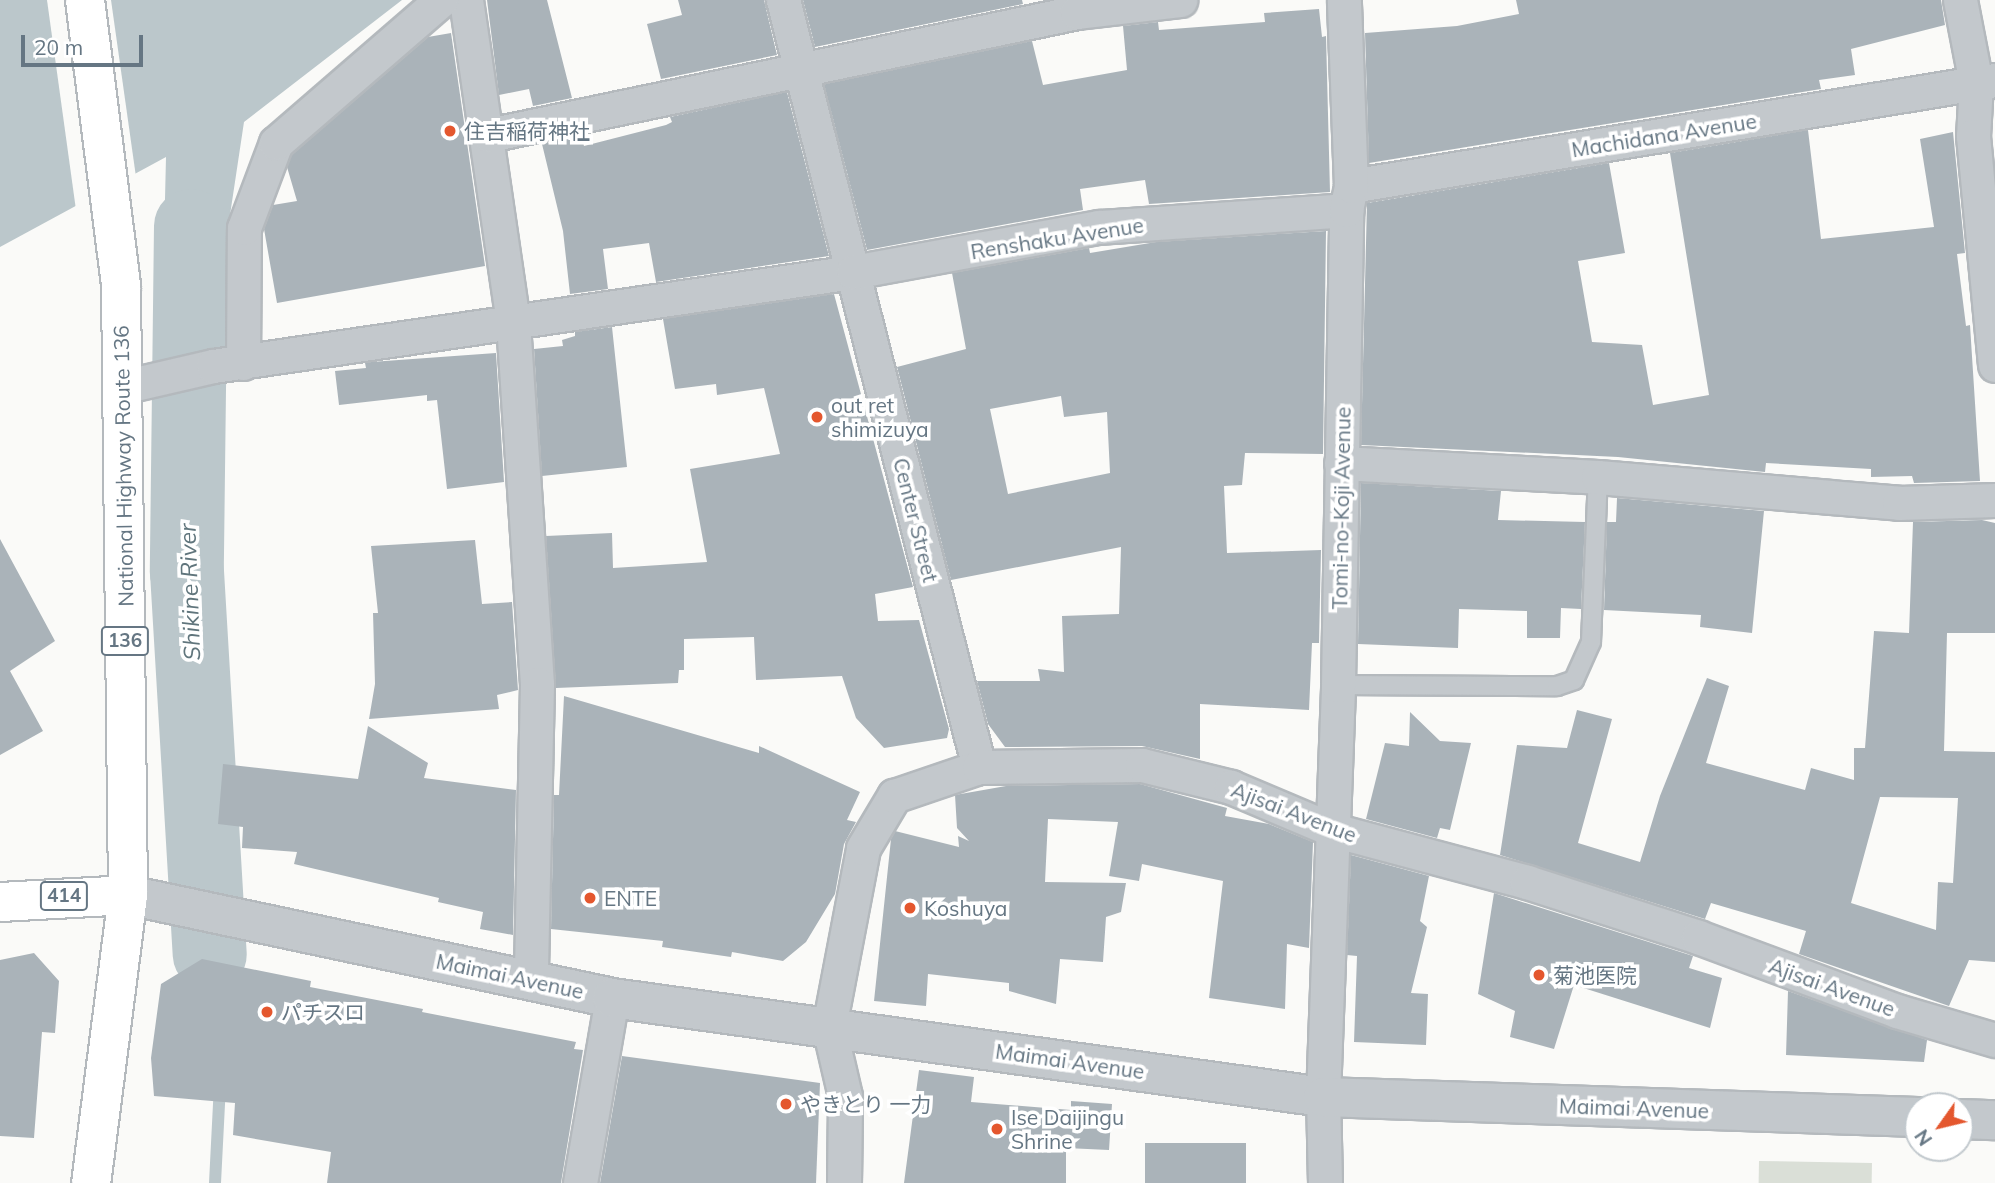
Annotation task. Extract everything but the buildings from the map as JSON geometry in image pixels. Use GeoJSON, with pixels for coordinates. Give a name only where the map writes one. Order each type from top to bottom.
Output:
{"type":"FeatureCollection","features":[{"type":"Feature","properties":{"kind":"highway","name":"National Highway Route 136"},"geometry":{"type":"LineString","coordinates":[[85,0],[139,382],[128,895],[91,1183]]}},
{"type":"Feature","properties":{"kind":"highway","name":"414"},"geometry":{"type":"LineString","coordinates":[[0,902],[128,895]]}},
{"type":"Feature","properties":{"kind":"street"},"geometry":{"type":"LineString","coordinates":[[228,365],[244,228],[276,143],[441,0]]}},
{"type":"Feature","properties":{"kind":"street"},"geometry":{"type":"LineString","coordinates":[[466,0],[489,135],[513,323],[537,684],[531,981]]}},
{"type":"Feature","properties":{"kind":"street","name":"Center Street"},"geometry":{"type":"LineString","coordinates":[[783,0],[979,767]]}},
{"type":"Feature","properties":{"kind":"street"},"geometry":{"type":"LineString","coordinates":[[489,135],[800,73],[1077,12],[1180,0]]}},
{"type":"Feature","properties":{"kind":"street","name":"Tomi-no-Koji Avenue"},"geometry":{"type":"LineString","coordinates":[[1325,1183],[1323,1097],[1338,685],[1349,198],[1344,0]]}},
{"type":"Feature","properties":{"kind":"street"},"geometry":{"type":"LineString","coordinates":[[1960,0],[1986,82],[1973,136],[1995,365]]}},
{"type":"Feature","properties":{"kind":"street","name":"Machidana Avenue"},"geometry":{"type":"LineString","coordinates":[[1349,198],[1986,82]]}},
{"type":"Feature","properties":{"kind":"street","name":"Renshaku Avenue"},"geometry":{"type":"LineString","coordinates":[[139,382],[228,365],[853,272],[1099,227],[1349,198]]}},
{"type":"Feature","properties":{"kind":"street"},"geometry":{"type":"LineString","coordinates":[[1341,463],[1598,477],[1899,503],[1995,500]]}},
{"type":"Feature","properties":{"kind":"street","name":"Ajisai Avenue"},"geometry":{"type":"LineString","coordinates":[[830,1027],[863,848],[894,796],[979,767],[1142,765],[1231,787],[1333,830],[1527,882],[1698,937],[1909,1015],[1995,1040]]}},
{"type":"Feature","properties":{"kind":"street","name":"Maimai Avenue"},"geometry":{"type":"LineString","coordinates":[[128,895],[233,915],[612,998],[1323,1097],[1904,1117]]}},
{"type":"Feature","properties":{"kind":"street"},"geometry":{"type":"LineString","coordinates":[[580,1183],[612,998]]}},
{"type":"Feature","properties":{"kind":"street"},"geometry":{"type":"LineString","coordinates":[[830,1027],[845,1096],[844,1183]]}},
{"type":"Feature","properties":{"kind":"street"},"geometry":{"type":"LineString","coordinates":[[1974,1119],[1995,1120]]}},
{"type":"Feature","properties":{"kind":"lane"},"geometry":{"type":"LineString","coordinates":[[1338,685],[1558,686],[1574,680],[1591,642],[1598,477]]}},
{"type":"Feature","properties":{"kind":"shaded area"},"geometry":{"type":"Polygon","coordinates":[[[0,0],[402,0],[244,122],[213,328],[162,324],[166,157],[0,247],[0,0]]]}},
{"type":"Feature","properties":{"kind":"shaded area"},"geometry":{"type":"Polygon","coordinates":[[[1759,1161],[1872,1163],[1872,1183],[1759,1183],[1759,1161]]]}},
{"type":"Feature","properties":{"kind":"pier"},"geometry":{"type":"Polygon","coordinates":[[[47,0],[111,0],[136,177],[76,210],[47,0]]]}},
{"type":"Feature","properties":{"kind":"waterway","name":"Shikine River"},"geometry":{"type":"LineString","coordinates":[[191,226],[187,572],[210,954]]}},
{"type":"Feature","properties":{"kind":"waterway","name":"Shikine River"},"geometry":{"type":"LineString","coordinates":[[210,954],[212,977]]}},
{"type":"Feature","properties":{"kind":"waterway","name":"Shikine River"},"geometry":{"type":"LineString","coordinates":[[215,1183],[220,1085]]}},
{"type":"Feature","properties":{"kind":"place","name":"住吉稲荷神社"},"geometry":{"type":"Point","coordinates":[450,131]}},
{"type":"Feature","properties":{"kind":"place","name":"out ret shimizuya"},"geometry":{"type":"Point","coordinates":[817,417]}},
{"type":"Feature","properties":{"kind":"place","name":"ENTE"},"geometry":{"type":"Point","coordinates":[590,898]}},
{"type":"Feature","properties":{"kind":"place","name":"Koshuya"},"geometry":{"type":"Point","coordinates":[910,908]}},
{"type":"Feature","properties":{"kind":"place","name":"菊池医院"},"geometry":{"type":"Point","coordinates":[1539,975]}},
{"type":"Feature","properties":{"kind":"place","name":"パチスロ"},"geometry":{"type":"Point","coordinates":[267,1012]}},
{"type":"Feature","properties":{"kind":"place","name":"やきとり 一力"},"geometry":{"type":"Point","coordinates":[786,1104]}},
{"type":"Feature","properties":{"kind":"place","name":"Ise Daijingu Shrine"},"geometry":{"type":"Point","coordinates":[997,1129]}}]}
